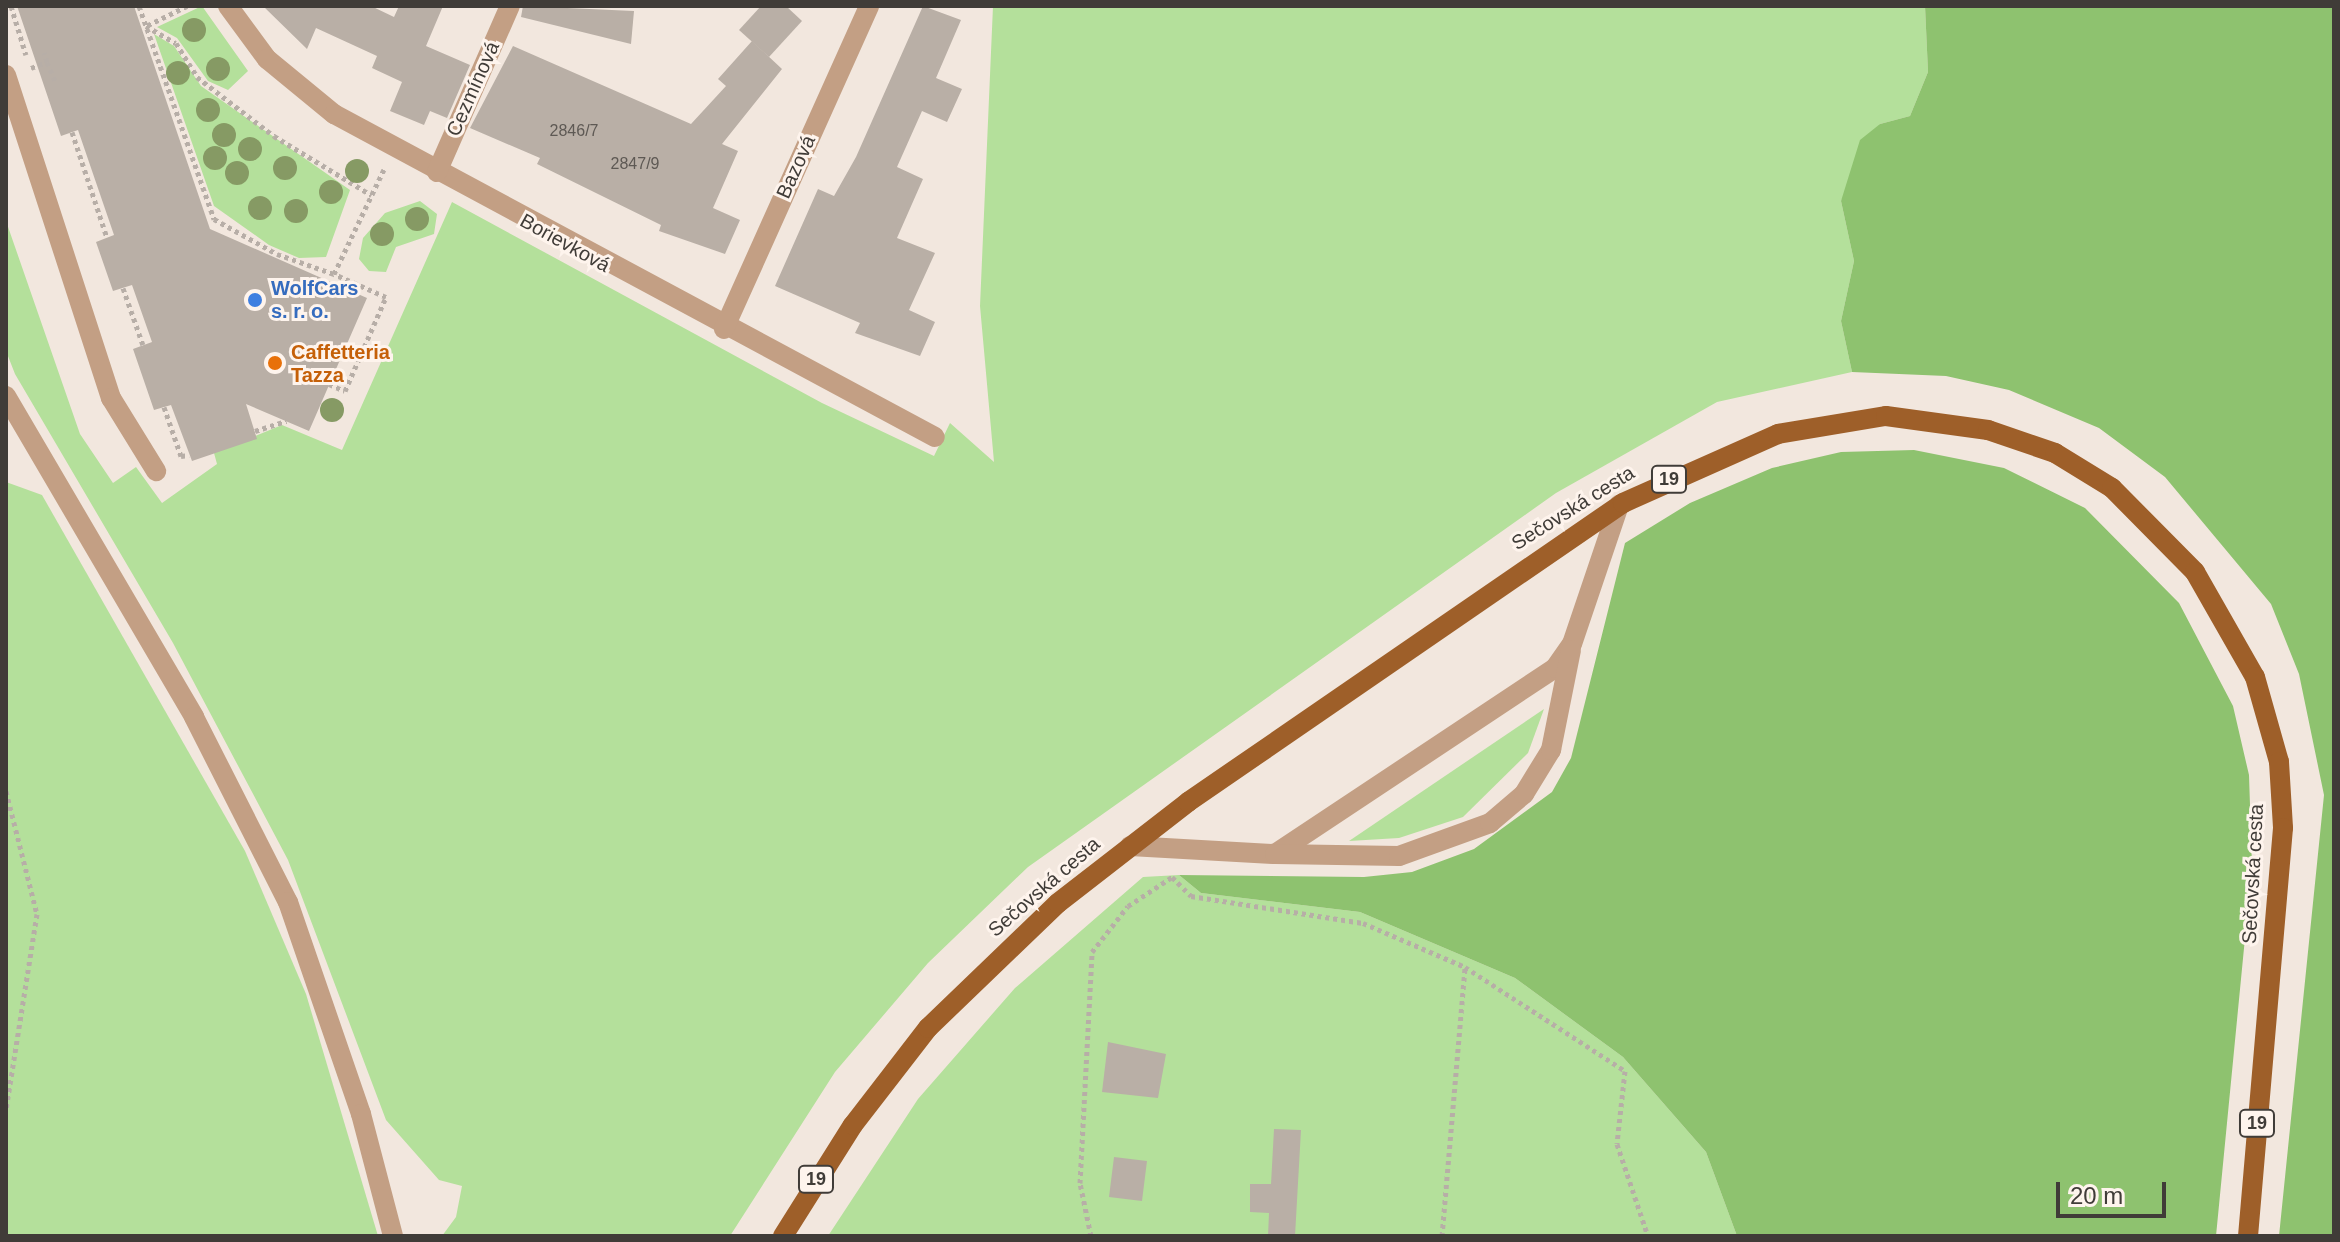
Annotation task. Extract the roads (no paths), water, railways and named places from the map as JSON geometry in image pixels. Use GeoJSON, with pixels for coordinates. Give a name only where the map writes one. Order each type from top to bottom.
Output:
{"type":"FeatureCollection","features":[{"type":"Feature","properties":{"kind":"main road","name":"Sečovská cesta"},"geometry":{"type":"LineString","coordinates":[[783,1236],[853,1125],[928,1028],[1058,903],[1309,714],[1619,505],[1778,434],[1854,418],[1923,417],[2001,434],[2082,467],[2170,542],[2239,642],[2280,773],[2280,873],[2248,1236]]}},
{"type":"Feature","properties":{"kind":"street","name":"Borievková"},"geometry":{"type":"LineString","coordinates":[[228,6],[297,88],[394,149],[724,329],[935,437]]}},
{"type":"Feature","properties":{"kind":"street","name":"Cezmínová"},"geometry":{"type":"LineString","coordinates":[[437,172],[510,6]]}},
{"type":"Feature","properties":{"kind":"street","name":"Bazová"},"geometry":{"type":"LineString","coordinates":[[724,329],[869,6]]}},
{"type":"Feature","properties":{"kind":"street"},"geometry":{"type":"LineString","coordinates":[[6,75],[111,398],[156,471]]}},
{"type":"Feature","properties":{"kind":"street"},"geometry":{"type":"LineString","coordinates":[[6,396],[194,717],[288,902],[361,1114],[393,1236]]}},
{"type":"Feature","properties":{"kind":"street"},"geometry":{"type":"LineString","coordinates":[[1130,846],[1275,854],[1399,856],[1445,845],[1490,823],[1524,794],[1551,750],[1572,644],[1619,505]]}},
{"type":"Feature","properties":{"kind":"street"},"geometry":{"type":"LineString","coordinates":[[1275,854],[1555,668],[1572,644]]}},
{"type":"Feature","properties":{"kind":"place","name":"WolfCars s. r. o."},"geometry":{"type":"Point","coordinates":[255,300]}},
{"type":"Feature","properties":{"kind":"place","name":"Caffetteria Tazza"},"geometry":{"type":"Point","coordinates":[275,363]}}]}
